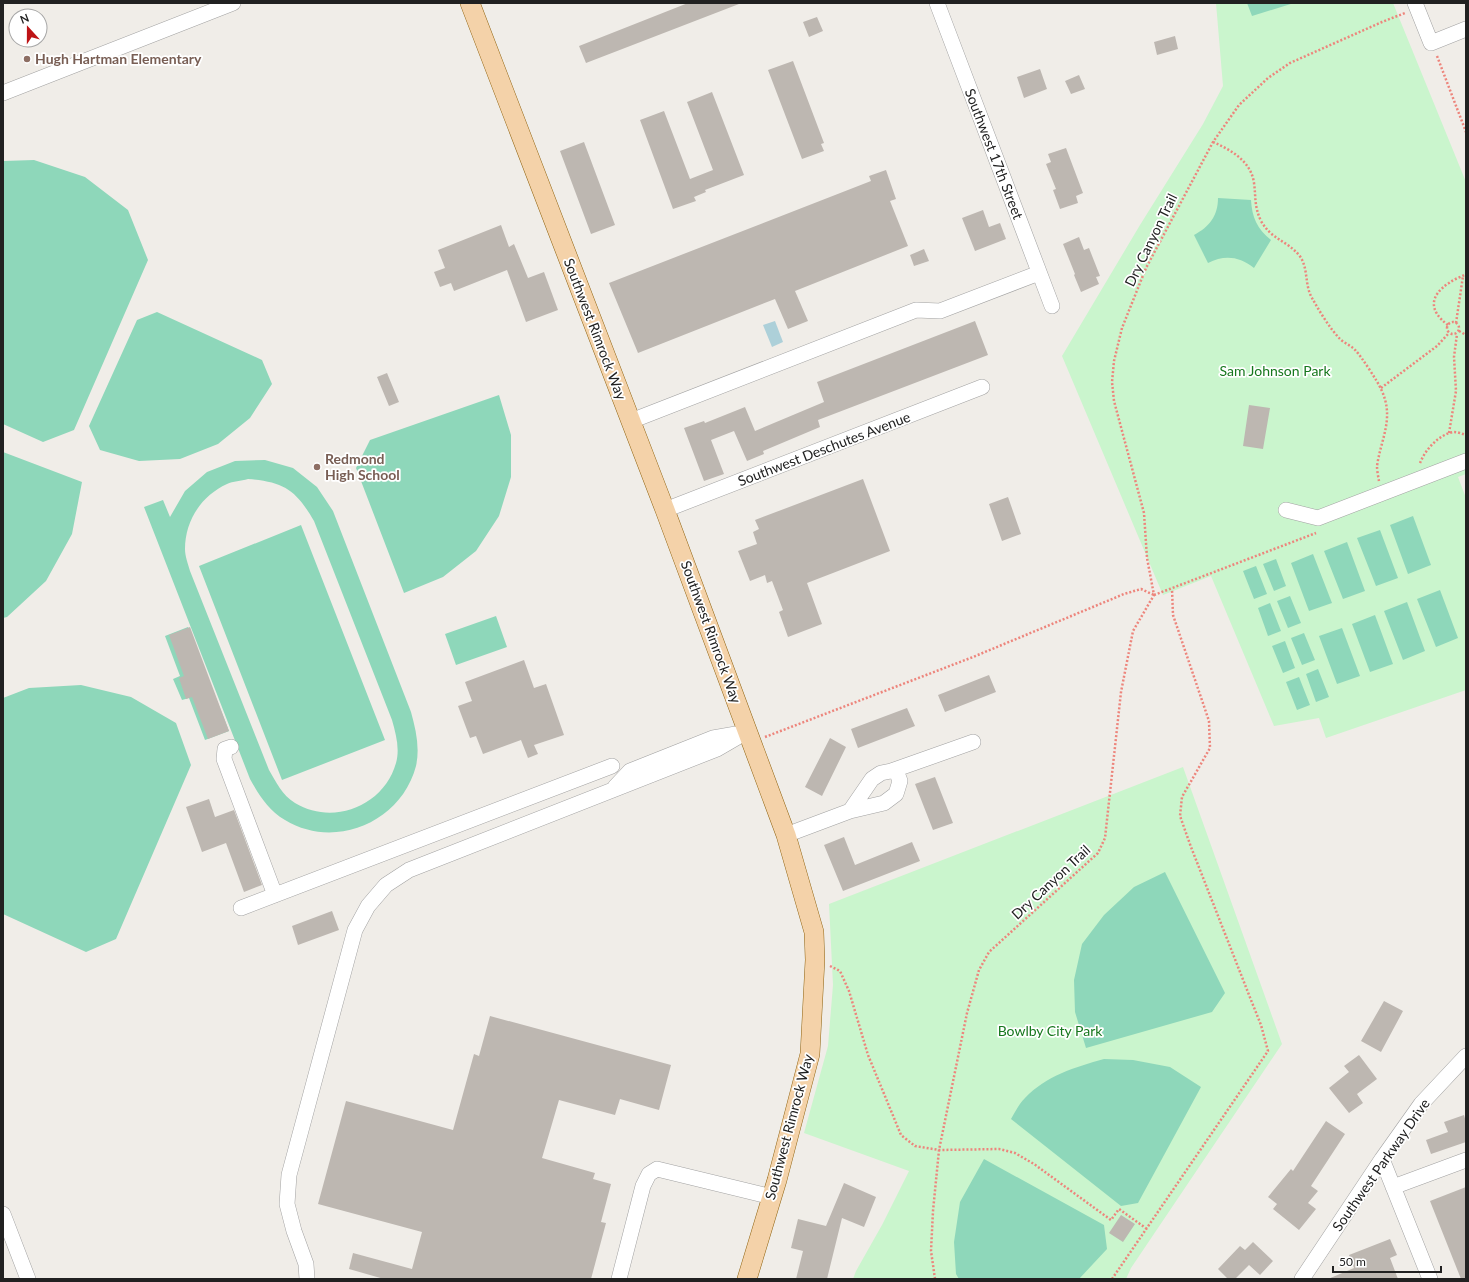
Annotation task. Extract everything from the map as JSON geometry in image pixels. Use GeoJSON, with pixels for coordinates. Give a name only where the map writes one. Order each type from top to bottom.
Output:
{"type":"FeatureCollection","features":[{"type":"Feature","properties":{"kind":"main road","name":"Southwest Rimrock Way"},"geometry":{"type":"LineString","coordinates":[[470,3],[665,510],[750,737],[786,835],[814,932],[815,960],[810,1054],[772,1197],[747,1279]]}},
{"type":"Feature","properties":{"kind":"street"},"geometry":{"type":"LineString","coordinates":[[3,93],[233,3]]}},
{"type":"Feature","properties":{"kind":"street","name":"Southwest 17th Street"},"geometry":{"type":"LineString","coordinates":[[937,3],[1052,306]]}},
{"type":"Feature","properties":{"kind":"street"},"geometry":{"type":"LineString","coordinates":[[1416,6],[1431,43],[1466,29]]}},
{"type":"Feature","properties":{"kind":"street"},"geometry":{"type":"LineString","coordinates":[[631,421],[916,310],[940,311],[1039,273]]}},
{"type":"Feature","properties":{"kind":"street","name":"Southwest Deschutes Avenue"},"geometry":{"type":"LineString","coordinates":[[665,510],[982,387]]}},
{"type":"Feature","properties":{"kind":"street"},"geometry":{"type":"LineString","coordinates":[[1286,510],[1318,518],[1466,461]]}},
{"type":"Feature","properties":{"kind":"street"},"geometry":{"type":"LineString","coordinates":[[307,1279],[306,1264],[294,1231],[287,1204],[289,1175],[355,930],[368,906],[386,885],[409,870],[613,789],[750,737]]}},
{"type":"Feature","properties":{"kind":"street"},"geometry":{"type":"LineString","coordinates":[[850,811],[872,779],[882,773],[974,742]]}},
{"type":"Feature","properties":{"kind":"street"},"geometry":{"type":"LineString","coordinates":[[231,746],[225,749],[224,759],[275,895]]}},
{"type":"Feature","properties":{"kind":"street"},"geometry":{"type":"LineString","coordinates":[[241,908],[612,766]]}},
{"type":"Feature","properties":{"kind":"street"},"geometry":{"type":"LineString","coordinates":[[786,835],[850,811],[884,803],[896,794],[900,781],[897,773],[891,771]]}},
{"type":"Feature","properties":{"kind":"street","name":"Southwest Parkway Drive"},"geometry":{"type":"LineString","coordinates":[[1302,1279],[1382,1159],[1421,1104],[1466,1056]]}},
{"type":"Feature","properties":{"kind":"street"},"geometry":{"type":"LineString","coordinates":[[1382,1159],[1430,1279]]}},
{"type":"Feature","properties":{"kind":"street"},"geometry":{"type":"LineString","coordinates":[[1393,1187],[1466,1160]]}},
{"type":"Feature","properties":{"kind":"street"},"geometry":{"type":"LineString","coordinates":[[619,1279],[643,1186],[649,1174],[657,1169],[772,1197]]}},
{"type":"Feature","properties":{"kind":"street"},"geometry":{"type":"LineString","coordinates":[[3,1214],[28,1279]]}},
{"type":"Feature","properties":{"kind":"path","name":"Dry Canyon Trail"},"geometry":{"type":"LineString","coordinates":[[935,1279],[931,1251],[932,1211],[938,1150],[967,1013],[979,970],[989,952],[1098,853],[1105,838],[1121,692],[1133,631],[1154,595],[1147,558],[1144,513],[1114,401],[1112,382],[1114,361],[1122,328],[1146,268],[1213,142],[1239,105],[1268,78],[1290,63],[1416,6]]}},
{"type":"Feature","properties":{"kind":"path"},"geometry":{"type":"LineString","coordinates":[[1431,43],[1443,69],[1466,132]]}},
{"type":"Feature","properties":{"kind":"path"},"geometry":{"type":"LineString","coordinates":[[1213,142],[1231,150],[1243,160],[1254,182],[1254,196],[1258,212],[1265,227],[1271,235],[1288,245],[1304,263],[1311,297],[1330,326],[1342,340],[1356,350],[1381,388],[1437,346],[1449,333]]}},
{"type":"Feature","properties":{"kind":"path"},"geometry":{"type":"LineString","coordinates":[[1449,333],[1447,329],[1448,326],[1435,313],[1433,308],[1434,300],[1438,291],[1449,282],[1465,275]]}},
{"type":"Feature","properties":{"kind":"path"},"geometry":{"type":"LineString","coordinates":[[1456,323],[1465,275]]}},
{"type":"Feature","properties":{"kind":"path"},"geometry":{"type":"LineString","coordinates":[[1448,326],[1453,322],[1456,323]]}},
{"type":"Feature","properties":{"kind":"path"},"geometry":{"type":"LineString","coordinates":[[1449,434],[1456,391],[1454,357],[1460,328],[1456,323]]}},
{"type":"Feature","properties":{"kind":"path"},"geometry":{"type":"LineString","coordinates":[[1449,333],[1454,335],[1458,333],[1466,335]]}},
{"type":"Feature","properties":{"kind":"path"},"geometry":{"type":"LineString","coordinates":[[1414,481],[1420,461],[1431,446],[1440,438],[1455,432],[1466,435]]}},
{"type":"Feature","properties":{"kind":"path"},"geometry":{"type":"LineString","coordinates":[[750,737],[973,657],[1124,594],[1141,589],[1154,595]]}},
{"type":"Feature","properties":{"kind":"path"},"geometry":{"type":"LineString","coordinates":[[1112,1279],[1268,1051],[1252,1000],[1180,816],[1182,797],[1210,748],[1210,735],[1209,721],[1173,615],[1172,589]]}},
{"type":"Feature","properties":{"kind":"path"},"geometry":{"type":"LineString","coordinates":[[815,960],[840,970],[849,991],[868,1055],[901,1135],[915,1146],[938,1150],[999,1149],[1015,1153],[1034,1164],[1111,1220],[1119,1209],[1147,1229]]}},
{"type":"Feature","properties":{"kind":"green space","name":"Sam Johnson Park"},"geometry":{"type":"Polygon","coordinates":[[[1216,3],[1393,3],[1466,182],[1466,474],[1458,477],[1466,498],[1466,690],[1326,738],[1319,718],[1274,726],[1211,576],[1163,595],[1062,356],[1140,225],[1203,124],[1223,86],[1216,3]]]}},
{"type":"Feature","properties":{"kind":"green space"},"geometry":{"type":"Polygon","coordinates":[[[1247,3],[1294,3],[1252,16],[1247,3]]]}},
{"type":"Feature","properties":{"kind":"green space"},"geometry":{"type":"Polygon","coordinates":[[[34,160],[85,177],[128,210],[148,260],[74,430],[43,442],[3,424],[3,161],[34,160]]]}},
{"type":"Feature","properties":{"kind":"green space"},"geometry":{"type":"Polygon","coordinates":[[[1218,198],[1251,200],[1256,222],[1262,232],[1271,240],[1254,268],[1243,261],[1231,258],[1214,260],[1208,263],[1194,235],[1208,225],[1212,220],[1218,204],[1218,198]]]}},
{"type":"Feature","properties":{"kind":"green space"},"geometry":{"type":"Polygon","coordinates":[[[157,312],[262,360],[272,384],[250,418],[218,444],[180,459],[139,461],[100,450],[89,426],[137,320],[157,312]]]}},
{"type":"Feature","properties":{"kind":"green space"},"geometry":{"type":"Polygon","coordinates":[[[499,395],[511,435],[511,477],[499,516],[476,551],[443,577],[404,593],[356,468],[370,440],[499,395]]]}},
{"type":"Feature","properties":{"kind":"green space"},"geometry":{"type":"Polygon","coordinates":[[[3,452],[82,482],[72,534],[46,581],[7,617],[3,618],[3,452]]]}},
{"type":"Feature","properties":{"kind":"green space"},"geometry":{"type":"Polygon","coordinates":[[[265,460],[293,468],[317,487],[333,511],[411,712],[416,732],[418,752],[416,766],[408,786],[396,803],[381,816],[363,826],[344,831],[324,832],[304,829],[279,816],[269,807],[261,796],[250,779],[144,507],[163,500],[170,517],[185,491],[207,472],[235,461],[265,460]],[[248,479],[229,483],[209,495],[202,502],[191,519],[188,529],[185,549],[186,557],[190,571],[269,770],[277,784],[290,800],[310,810],[340,812],[355,808],[369,801],[380,791],[390,778],[397,758],[398,747],[395,731],[314,521],[295,495],[280,485],[260,480],[248,479]]]}},
{"type":"Feature","properties":{"kind":"green space"},"geometry":{"type":"Polygon","coordinates":[[[1413,516],[1431,565],[1408,574],[1390,525],[1413,516]]]}},
{"type":"Feature","properties":{"kind":"green space"},"geometry":{"type":"Polygon","coordinates":[[[301,525],[385,740],[282,780],[199,566],[301,525]]]}},
{"type":"Feature","properties":{"kind":"green space"},"geometry":{"type":"Polygon","coordinates":[[[1380,530],[1398,578],[1376,586],[1357,538],[1380,530]]]}},
{"type":"Feature","properties":{"kind":"green space"},"geometry":{"type":"Polygon","coordinates":[[[1347,542],[1365,591],[1343,599],[1324,551],[1347,542]]]}},
{"type":"Feature","properties":{"kind":"green space"},"geometry":{"type":"Polygon","coordinates":[[[1313,554],[1332,603],[1309,611],[1291,563],[1313,554]]]}},
{"type":"Feature","properties":{"kind":"green space"},"geometry":{"type":"Polygon","coordinates":[[[1276,559],[1286,586],[1274,591],[1263,564],[1276,559]]]}},
{"type":"Feature","properties":{"kind":"green space"},"geometry":{"type":"Polygon","coordinates":[[[1256,566],[1267,594],[1254,599],[1243,571],[1256,566]]]}},
{"type":"Feature","properties":{"kind":"green space"},"geometry":{"type":"Polygon","coordinates":[[[1440,590],[1458,638],[1436,647],[1417,599],[1440,590]]]}},
{"type":"Feature","properties":{"kind":"green space"},"geometry":{"type":"Polygon","coordinates":[[[1290,596],[1301,623],[1288,628],[1277,601],[1290,596]]]}},
{"type":"Feature","properties":{"kind":"green space"},"geometry":{"type":"Polygon","coordinates":[[[1407,602],[1425,651],[1403,660],[1384,611],[1407,602]]]}},
{"type":"Feature","properties":{"kind":"green space"},"geometry":{"type":"Polygon","coordinates":[[[1270,603],[1281,631],[1268,636],[1258,608],[1270,603]]]}},
{"type":"Feature","properties":{"kind":"green space"},"geometry":{"type":"Polygon","coordinates":[[[1375,615],[1393,664],[1370,672],[1352,624],[1375,615]]]}},
{"type":"Feature","properties":{"kind":"green space"},"geometry":{"type":"Polygon","coordinates":[[[496,616],[507,647],[456,665],[445,634],[496,616]]]}},
{"type":"Feature","properties":{"kind":"green space"},"geometry":{"type":"Polygon","coordinates":[[[188,627],[229,731],[205,740],[189,698],[182,700],[173,679],[180,676],[165,636],[188,627]]]}},
{"type":"Feature","properties":{"kind":"green space"},"geometry":{"type":"Polygon","coordinates":[[[1342,628],[1360,676],[1337,684],[1319,636],[1342,628]]]}},
{"type":"Feature","properties":{"kind":"green space"},"geometry":{"type":"Polygon","coordinates":[[[1304,633],[1315,660],[1302,665],[1291,638],[1304,633]]]}},
{"type":"Feature","properties":{"kind":"green space"},"geometry":{"type":"Polygon","coordinates":[[[1285,641],[1295,668],[1283,673],[1272,646],[1285,641]]]}},
{"type":"Feature","properties":{"kind":"green space"},"geometry":{"type":"Polygon","coordinates":[[[1318,669],[1329,697],[1316,702],[1306,674],[1318,669]]]}},
{"type":"Feature","properties":{"kind":"green space"},"geometry":{"type":"Polygon","coordinates":[[[1299,677],[1310,705],[1297,710],[1286,682],[1299,677]]]}},
{"type":"Feature","properties":{"kind":"green space"},"geometry":{"type":"Polygon","coordinates":[[[81,685],[131,697],[176,723],[191,765],[116,939],[86,952],[3,914],[3,698],[29,688],[81,685]]]}},
{"type":"Feature","properties":{"kind":"green space","name":"Bowlby City Park"},"geometry":{"type":"Polygon","coordinates":[[[1183,767],[1282,1044],[1131,1268],[1126,1279],[853,1279],[909,1171],[804,1133],[828,1046],[833,985],[829,904],[1183,767]]]}},
{"type":"Feature","properties":{"kind":"green space"},"geometry":{"type":"Polygon","coordinates":[[[1165,872],[1225,993],[1212,1012],[1086,1048],[1075,1012],[1074,980],[1082,944],[1104,915],[1134,887],[1165,872]]]}},
{"type":"Feature","properties":{"kind":"green space"},"geometry":{"type":"Polygon","coordinates":[[[1104,1059],[1133,1060],[1170,1067],[1201,1087],[1138,1203],[1121,1206],[1011,1119],[1023,1100],[1033,1090],[1042,1084],[1062,1073],[1082,1065],[1104,1059]]]}},
{"type":"Feature","properties":{"kind":"green space"},"geometry":{"type":"Polygon","coordinates":[[[984,1159],[1104,1225],[1107,1249],[1079,1279],[959,1279],[956,1274],[954,1242],[960,1202],[984,1159]]]}},
{"type":"Feature","properties":{"kind":"water"},"geometry":{"type":"Polygon","coordinates":[[[775,321],[783,342],[772,347],[763,325],[775,321]]]}},
{"type":"Feature","properties":{"kind":"building"},"geometry":{"type":"Polygon","coordinates":[[[688,3],[739,4],[586,63],[579,46],[688,3]]]}},
{"type":"Feature","properties":{"kind":"building"},"geometry":{"type":"Polygon","coordinates":[[[817,17],[823,31],[809,37],[803,22],[817,17]]]}},
{"type":"Feature","properties":{"kind":"building"},"geometry":{"type":"Polygon","coordinates":[[[1175,36],[1178,49],[1157,55],[1154,42],[1175,36]]]}},
{"type":"Feature","properties":{"kind":"building"},"geometry":{"type":"Polygon","coordinates":[[[793,61],[824,143],[821,144],[824,151],[802,159],[768,70],[793,61]]]}},
{"type":"Feature","properties":{"kind":"building"},"geometry":{"type":"Polygon","coordinates":[[[1040,69],[1047,89],[1024,98],[1017,77],[1040,69]]]}},
{"type":"Feature","properties":{"kind":"building"},"geometry":{"type":"Polygon","coordinates":[[[1079,75],[1085,89],[1071,94],[1065,81],[1079,75]]]}},
{"type":"Feature","properties":{"kind":"building"},"geometry":{"type":"Polygon","coordinates":[[[712,92],[744,175],[705,190],[706,192],[694,197],[696,201],[673,209],[640,120],[664,111],[690,179],[713,170],[687,102],[712,92]]]}},
{"type":"Feature","properties":{"kind":"building"},"geometry":{"type":"Polygon","coordinates":[[[584,142],[615,225],[591,234],[560,151],[584,142]]]}},
{"type":"Feature","properties":{"kind":"building"},"geometry":{"type":"Polygon","coordinates":[[[1066,148],[1083,193],[1076,196],[1078,203],[1060,209],[1053,190],[1056,189],[1046,164],[1051,162],[1048,154],[1066,148]]]}},
{"type":"Feature","properties":{"kind":"building"},"geometry":{"type":"Polygon","coordinates":[[[886,170],[896,199],[890,201],[908,246],[795,291],[808,321],[788,329],[775,299],[638,353],[609,283],[871,181],[869,176],[886,170]]]}},
{"type":"Feature","properties":{"kind":"building"},"geometry":{"type":"Polygon","coordinates":[[[983,210],[989,227],[1000,223],[1006,239],[975,251],[962,218],[983,210]]]}},
{"type":"Feature","properties":{"kind":"building"},"geometry":{"type":"Polygon","coordinates":[[[501,225],[509,247],[514,244],[528,278],[544,272],[558,310],[526,322],[507,270],[454,291],[451,283],[440,287],[434,272],[445,268],[438,250],[501,225]]]}},
{"type":"Feature","properties":{"kind":"building"},"geometry":{"type":"Polygon","coordinates":[[[1079,237],[1084,250],[1089,248],[1100,276],[1096,277],[1099,284],[1081,292],[1063,244],[1079,237]]]}},
{"type":"Feature","properties":{"kind":"building"},"geometry":{"type":"Polygon","coordinates":[[[924,249],[929,261],[914,266],[910,255],[924,249]]]}},
{"type":"Feature","properties":{"kind":"building"},"geometry":{"type":"Polygon","coordinates":[[[975,321],[988,355],[818,420],[820,427],[763,451],[764,454],[747,461],[734,431],[711,440],[724,474],[704,481],[684,428],[704,421],[705,423],[745,407],[755,431],[824,402],[817,382],[975,321]]]}},
{"type":"Feature","properties":{"kind":"building"},"geometry":{"type":"Polygon","coordinates":[[[387,373],[399,402],[389,406],[377,377],[387,373]]]}},
{"type":"Feature","properties":{"kind":"building"},"geometry":{"type":"Polygon","coordinates":[[[1249,405],[1270,408],[1263,449],[1243,446],[1249,405]]]}},
{"type":"Feature","properties":{"kind":"building"},"geometry":{"type":"Polygon","coordinates":[[[863,479],[890,551],[807,583],[822,624],[788,637],[779,612],[783,610],[772,581],[767,583],[765,575],[750,581],[738,551],[757,544],[753,532],[759,529],[755,520],[863,479]]]}},
{"type":"Feature","properties":{"kind":"building"},"geometry":{"type":"Polygon","coordinates":[[[1008,497],[1021,534],[1002,541],[989,504],[1008,497]]]}},
{"type":"Feature","properties":{"kind":"building"},"geometry":{"type":"Polygon","coordinates":[[[190,627],[229,731],[208,739],[192,697],[186,699],[179,678],[184,676],[169,635],[190,627]]]}},
{"type":"Feature","properties":{"kind":"building"},"geometry":{"type":"Polygon","coordinates":[[[524,660],[534,688],[546,684],[564,735],[534,745],[538,754],[528,758],[521,740],[483,754],[476,736],[470,738],[458,706],[472,701],[465,682],[524,660]]]}},
{"type":"Feature","properties":{"kind":"building"},"geometry":{"type":"Polygon","coordinates":[[[989,675],[996,692],[945,712],[938,695],[989,675]]]}},
{"type":"Feature","properties":{"kind":"building"},"geometry":{"type":"Polygon","coordinates":[[[907,708],[915,726],[858,748],[851,729],[907,708]]]}},
{"type":"Feature","properties":{"kind":"building"},"geometry":{"type":"Polygon","coordinates":[[[830,738],[846,747],[822,796],[805,787],[830,738]]]}},
{"type":"Feature","properties":{"kind":"building"},"geometry":{"type":"Polygon","coordinates":[[[935,777],[953,823],[933,830],[915,784],[935,777]]]}},
{"type":"Feature","properties":{"kind":"building"},"geometry":{"type":"Polygon","coordinates":[[[209,799],[215,817],[234,810],[262,885],[244,892],[226,843],[202,852],[186,807],[209,799]]]}},
{"type":"Feature","properties":{"kind":"building"},"geometry":{"type":"Polygon","coordinates":[[[844,837],[855,865],[912,842],[920,861],[843,891],[824,845],[844,837]]]}},
{"type":"Feature","properties":{"kind":"building"},"geometry":{"type":"Polygon","coordinates":[[[332,911],[339,930],[298,945],[292,926],[332,911]]]}},
{"type":"Feature","properties":{"kind":"building"},"geometry":{"type":"Polygon","coordinates":[[[1384,1001],[1403,1011],[1381,1052],[1361,1041],[1384,1001]]]}},
{"type":"Feature","properties":{"kind":"building"},"geometry":{"type":"Polygon","coordinates":[[[490,1016],[671,1065],[659,1110],[620,1099],[615,1115],[559,1100],[542,1158],[595,1173],[593,1179],[611,1184],[601,1222],[606,1223],[591,1279],[384,1279],[349,1269],[353,1253],[412,1269],[422,1232],[318,1204],[346,1101],[453,1130],[474,1054],[479,1056],[490,1016]]]}},
{"type":"Feature","properties":{"kind":"building"},"geometry":{"type":"Polygon","coordinates":[[[1359,1055],[1377,1079],[1357,1094],[1363,1103],[1349,1113],[1329,1088],[1349,1072],[1344,1066],[1359,1055]]]}},
{"type":"Feature","properties":{"kind":"building"},"geometry":{"type":"Polygon","coordinates":[[[1464,1115],[1466,1122],[1466,1142],[1431,1154],[1426,1140],[1448,1132],[1444,1122],[1464,1115]]]}},
{"type":"Feature","properties":{"kind":"building"},"geometry":{"type":"Polygon","coordinates":[[[1326,1121],[1345,1134],[1311,1186],[1318,1191],[1308,1203],[1316,1209],[1299,1230],[1273,1209],[1277,1204],[1268,1197],[1291,1169],[1293,1171],[1326,1121]]]}},
{"type":"Feature","properties":{"kind":"building"},"geometry":{"type":"Polygon","coordinates":[[[844,1183],[876,1197],[864,1227],[842,1218],[827,1279],[796,1279],[803,1251],[791,1248],[798,1219],[826,1226],[844,1183]]]}},
{"type":"Feature","properties":{"kind":"building"},"geometry":{"type":"Polygon","coordinates":[[[1466,1187],[1466,1279],[1461,1279],[1430,1201],[1466,1187]]]}},
{"type":"Feature","properties":{"kind":"building"},"geometry":{"type":"Polygon","coordinates":[[[1121,1215],[1135,1224],[1123,1242],[1109,1233],[1121,1215]]]}},
{"type":"Feature","properties":{"kind":"building"},"geometry":{"type":"Polygon","coordinates":[[[1390,1239],[1397,1255],[1390,1258],[1398,1279],[1328,1279],[1354,1268],[1349,1255],[1390,1239]]]}},
{"type":"Feature","properties":{"kind":"building"},"geometry":{"type":"Polygon","coordinates":[[[1253,1242],[1273,1261],[1260,1275],[1249,1265],[1235,1279],[1228,1279],[1218,1269],[1240,1246],[1245,1250],[1253,1242]]]}},
{"type":"Feature","properties":{"kind":"place","name":"Hugh Hartman Elementary"},"geometry":{"type":"Point","coordinates":[27,59]}},
{"type":"Feature","properties":{"kind":"place","name":"Redmond High School"},"geometry":{"type":"Point","coordinates":[317,467]}}]}
